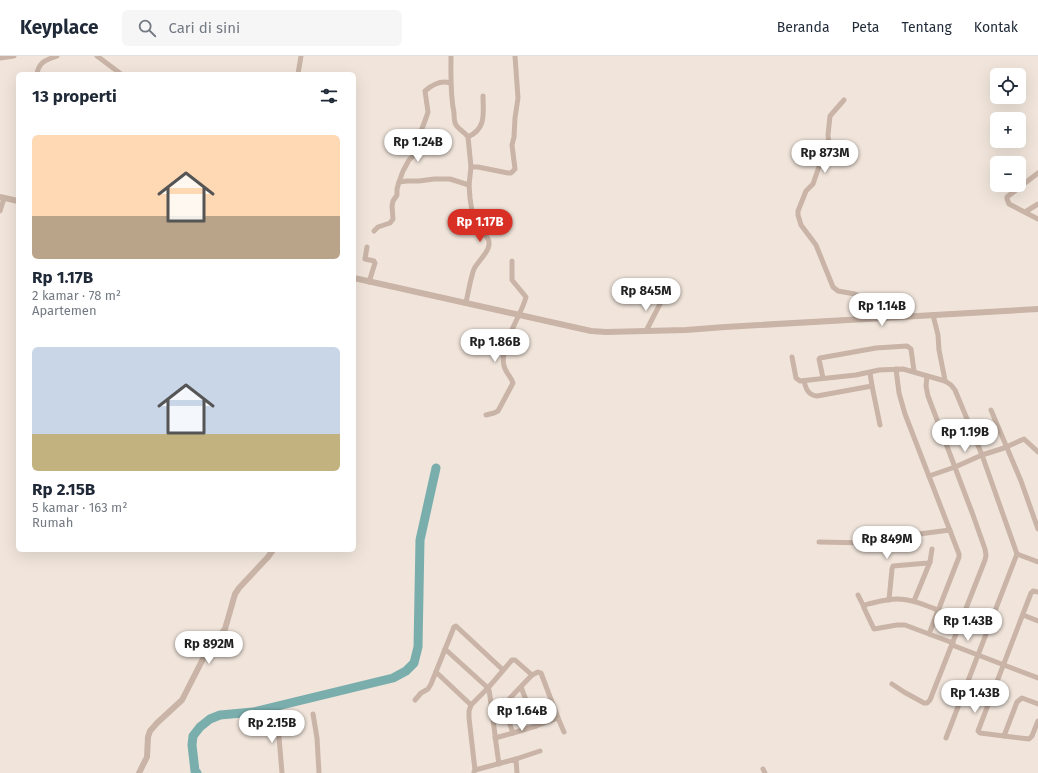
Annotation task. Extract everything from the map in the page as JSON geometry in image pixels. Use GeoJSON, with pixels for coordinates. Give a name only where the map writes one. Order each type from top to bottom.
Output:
{"type":"FeatureCollection","features":[{"type":"Feature","properties":{"kind":"street"},"geometry":{"type":"LineString","coordinates":[[0,58],[14,56]]}},
{"type":"Feature","properties":{"kind":"street"},"geometry":{"type":"LineString","coordinates":[[38,72],[39,67],[44,61],[58,56]]}},
{"type":"Feature","properties":{"kind":"street"},"geometry":{"type":"LineString","coordinates":[[97,56],[118,72]]}},
{"type":"Feature","properties":{"kind":"street"},"geometry":{"type":"LineString","coordinates":[[298,72],[301,56]]}},
{"type":"Feature","properties":{"kind":"street"},"geometry":{"type":"LineString","coordinates":[[451,56],[450,83],[452,105],[456,124],[468,136],[470,167],[469,185],[474,226],[486,235],[489,246],[487,252],[473,270],[466,302]]}},
{"type":"Feature","properties":{"kind":"street"},"geometry":{"type":"LineString","coordinates":[[470,167],[478,166],[508,173],[514,171],[512,145],[514,137],[514,118],[518,98],[515,56]]}},
{"type":"Feature","properties":{"kind":"street"},"geometry":{"type":"LineString","coordinates":[[374,231],[378,227],[390,223],[393,219],[392,206],[397,195],[399,182],[409,160],[416,153],[418,138],[424,126],[428,112],[425,91],[440,83],[450,83]]}},
{"type":"Feature","properties":{"kind":"street"},"geometry":{"type":"LineString","coordinates":[[468,136],[478,130],[484,117],[483,96]]}},
{"type":"Feature","properties":{"kind":"street"},"geometry":{"type":"LineString","coordinates":[[844,100],[830,116],[828,135],[829,144],[824,152],[813,183],[806,191],[798,211],[799,219],[801,225],[816,245],[833,287],[838,291],[855,294],[868,299],[881,309],[892,310],[898,317]]}},
{"type":"Feature","properties":{"kind":"street"},"geometry":{"type":"LineString","coordinates":[[1038,173],[1007,197],[1009,204],[1038,218]]}},
{"type":"Feature","properties":{"kind":"street"},"geometry":{"type":"LineString","coordinates":[[399,182],[419,181],[434,178],[469,185]]}},
{"type":"Feature","properties":{"kind":"street"},"geometry":{"type":"LineString","coordinates":[[0,210],[2,198],[16,201]]}},
{"type":"Feature","properties":{"kind":"street"},"geometry":{"type":"LineString","coordinates":[[1025,212],[1038,204]]}},
{"type":"Feature","properties":{"kind":"street"},"geometry":{"type":"LineString","coordinates":[[367,247],[365,259],[374,261],[375,263],[369,282]]}},
{"type":"Feature","properties":{"kind":"street"},"geometry":{"type":"LineString","coordinates":[[486,415],[498,411],[513,383],[504,366],[503,356],[506,344],[526,297],[512,280],[512,260]]}},
{"type":"Feature","properties":{"kind":"street"},"geometry":{"type":"LineString","coordinates":[[356,279],[606,332],[686,330],[1038,309]]}},
{"type":"Feature","properties":{"kind":"street"},"geometry":{"type":"LineString","coordinates":[[646,331],[661,302]]}},
{"type":"Feature","properties":{"kind":"street"},"geometry":{"type":"LineString","coordinates":[[933,315],[938,335],[939,350],[945,381]]}},
{"type":"Feature","properties":{"kind":"street"},"geometry":{"type":"LineString","coordinates":[[823,378],[820,358],[876,348],[910,347],[914,371]]}},
{"type":"Feature","properties":{"kind":"street"},"geometry":{"type":"LineString","coordinates":[[792,357],[796,378],[805,382],[879,370],[904,368],[945,381],[955,390],[982,455],[1017,554],[946,738]]}},
{"type":"Feature","properties":{"kind":"street"},"geometry":{"type":"LineString","coordinates":[[896,369],[899,393],[904,414],[950,530],[959,557],[929,634]]}},
{"type":"Feature","properties":{"kind":"street"},"geometry":{"type":"LineString","coordinates":[[870,372],[880,425]]}},
{"type":"Feature","properties":{"kind":"street"},"geometry":{"type":"LineString","coordinates":[[892,684],[924,703],[927,703],[930,700],[986,560],[985,549],[973,515],[928,396],[926,386],[927,376]]}},
{"type":"Feature","properties":{"kind":"street"},"geometry":{"type":"LineString","coordinates":[[805,382],[806,390],[817,396],[872,386]]}},
{"type":"Feature","properties":{"kind":"street"},"geometry":{"type":"LineString","coordinates":[[991,410],[1021,482],[1038,529]]}},
{"type":"Feature","properties":{"kind":"street"},"geometry":{"type":"LineString","coordinates":[[929,476],[1025,439],[1038,452]]}},
{"type":"Feature","properties":{"kind":"street"},"geometry":{"type":"LineString","coordinates":[[820,542],[868,543],[880,539],[950,530]]}},
{"type":"Feature","properties":{"kind":"street"},"geometry":{"type":"LineString","coordinates":[[914,602],[930,562],[932,549]]}},
{"type":"Feature","properties":{"kind":"street"},"geometry":{"type":"LineString","coordinates":[[139,773],[147,757],[148,737],[150,731],[182,700],[204,655],[225,629],[235,594],[272,552]]}},
{"type":"Feature","properties":{"kind":"street"},"geometry":{"type":"LineString","coordinates":[[1017,554],[1038,562]]}},
{"type":"Feature","properties":{"kind":"street"},"geometry":{"type":"LineString","coordinates":[[889,600],[893,566],[930,562]]}},
{"type":"Feature","properties":{"kind":"street"},"geometry":{"type":"LineString","coordinates":[[1038,592],[1033,591],[1030,593],[1023,615],[978,730],[980,733],[1029,739],[1032,736],[1038,721]]}},
{"type":"Feature","properties":{"kind":"street"},"geometry":{"type":"LineString","coordinates":[[858,596],[874,629],[901,624],[1038,678]]}},
{"type":"Feature","properties":{"kind":"street"},"geometry":{"type":"LineString","coordinates":[[864,607],[868,604],[903,599],[961,620]]}},
{"type":"Feature","properties":{"kind":"street"},"geometry":{"type":"LineString","coordinates":[[1023,615],[1038,620]]}},
{"type":"Feature","properties":{"kind":"street"},"geometry":{"type":"LineString","coordinates":[[415,700],[421,693],[428,689],[431,684],[454,627],[456,626],[502,670]]}},
{"type":"Feature","properties":{"kind":"street"},"geometry":{"type":"LineString","coordinates":[[445,649],[488,688],[493,716],[494,738],[499,764]]}},
{"type":"Feature","properties":{"kind":"street"},"geometry":{"type":"LineString","coordinates":[[532,675],[512,660],[471,705],[469,718],[474,772],[540,751]]}},
{"type":"Feature","properties":{"kind":"street"},"geometry":{"type":"LineString","coordinates":[[436,672],[471,705]]}},
{"type":"Feature","properties":{"kind":"street"},"geometry":{"type":"LineString","coordinates":[[493,716],[532,675],[538,672],[541,674],[564,732]]}},
{"type":"Feature","properties":{"kind":"street"},"geometry":{"type":"LineString","coordinates":[[521,687],[536,726]]}},
{"type":"Feature","properties":{"kind":"street"},"geometry":{"type":"LineString","coordinates":[[1004,736],[1019,699],[1022,698],[1038,704]]}},
{"type":"Feature","properties":{"kind":"street"},"geometry":{"type":"LineString","coordinates":[[503,705],[513,733]]}},
{"type":"Feature","properties":{"kind":"street"},"geometry":{"type":"LineString","coordinates":[[277,713],[282,773]]}},
{"type":"Feature","properties":{"kind":"street"},"geometry":{"type":"LineString","coordinates":[[313,714],[317,738],[319,773]]}},
{"type":"Feature","properties":{"kind":"street"},"geometry":{"type":"LineString","coordinates":[[494,738],[558,718]]}},
{"type":"Feature","properties":{"kind":"street"},"geometry":{"type":"LineString","coordinates":[[516,759],[517,773]]}},
{"type":"Feature","properties":{"kind":"waterway"},"geometry":{"type":"LineString","coordinates":[[197,773],[195,771],[192,745],[193,736],[200,727],[210,719],[220,715],[253,712],[393,678],[406,671],[414,663],[418,647],[420,540],[436,468]]}}]}
